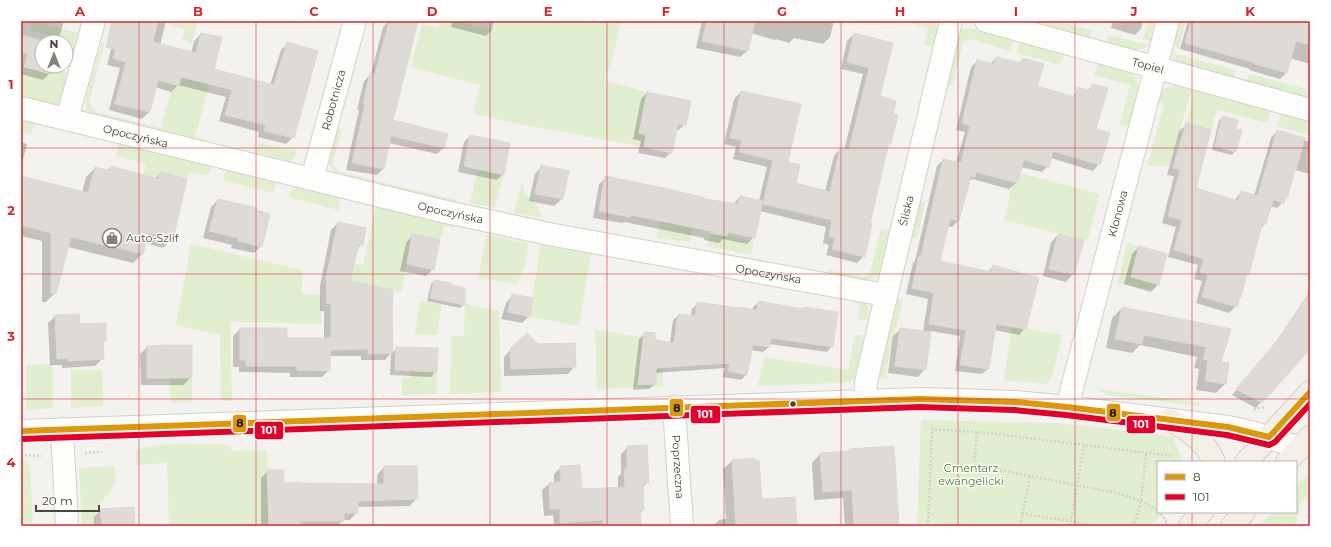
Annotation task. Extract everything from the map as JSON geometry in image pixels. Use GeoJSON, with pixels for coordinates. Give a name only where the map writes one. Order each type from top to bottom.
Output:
{"type":"FeatureCollection","features":[{"type":"Feature","properties":{"kind":"main road"},"geometry":{"type":"LineString","coordinates":[[1247,461],[1310,392]]}},
{"type":"Feature","properties":{"kind":"main road"},"geometry":{"type":"LineString","coordinates":[[1169,420],[1186,428],[1195,435],[1210,454],[1214,461]]}},
{"type":"Feature","properties":{"kind":"main road"},"geometry":{"type":"LineString","coordinates":[[1190,526],[1201,513]]}},
{"type":"Feature","properties":{"kind":"main road"},"geometry":{"type":"LineString","coordinates":[[1232,526],[1243,513]]}},
{"type":"Feature","properties":{"kind":"street"},"geometry":{"type":"LineString","coordinates":[[67,119],[94,21]]}},
{"type":"Feature","properties":{"kind":"street","name":"Robotnicza"},"geometry":{"type":"LineString","coordinates":[[312,179],[354,21]]}},
{"type":"Feature","properties":{"kind":"street","name":"Śliska"},"geometry":{"type":"LineString","coordinates":[[865,401],[866,383],[885,295],[951,21]]}},
{"type":"Feature","properties":{"kind":"street","name":"Topiel"},"geometry":{"type":"LineString","coordinates":[[986,21],[1310,110]]}},
{"type":"Feature","properties":{"kind":"street","name":"Klonowa"},"geometry":{"type":"LineString","coordinates":[[1067,407],[1168,21]]}},
{"type":"Feature","properties":{"kind":"street","name":"Opoczyńska"},"geometry":{"type":"LineString","coordinates":[[21,108],[442,211],[554,235],[885,295]]}},
{"type":"Feature","properties":{"kind":"street"},"geometry":{"type":"LineString","coordinates":[[21,431],[674,407],[865,401],[965,400],[1015,402],[1067,407],[1239,429],[1266,441],[1302,449]]}},
{"type":"Feature","properties":{"kind":"street","name":"Poprzeczna"},"geometry":{"type":"LineString","coordinates":[[674,407],[682,526]]}},
{"type":"Feature","properties":{"kind":"street"},"geometry":{"type":"LineString","coordinates":[[62,429],[67,526]]}},
{"type":"Feature","properties":{"kind":"path"},"geometry":{"type":"LineString","coordinates":[[928,526],[932,429],[977,432],[1172,456]]}},
{"type":"Feature","properties":{"kind":"path"},"geometry":{"type":"LineString","coordinates":[[977,432],[974,465],[1117,494],[1140,501],[1157,511]]}},
{"type":"Feature","properties":{"kind":"path"},"geometry":{"type":"LineString","coordinates":[[1070,526],[1084,445]]}},
{"type":"Feature","properties":{"kind":"path"},"geometry":{"type":"LineString","coordinates":[[1132,526],[1136,522],[1146,453]]}},
{"type":"Feature","properties":{"kind":"path"},"geometry":{"type":"LineString","coordinates":[[1020,526],[1030,476]]}},
{"type":"Feature","properties":{"kind":"path"},"geometry":{"type":"LineString","coordinates":[[1159,513],[1167,521]]}},
{"type":"Feature","properties":{"kind":"path"},"geometry":{"type":"LineString","coordinates":[[1022,514],[1071,521],[1093,526]]}},
{"type":"Feature","properties":{"kind":"green space"},"geometry":{"type":"Polygon","coordinates":[[[33,21],[78,33],[74,48],[74,34],[46,34],[30,30],[33,21]]]}},
{"type":"Feature","properties":{"kind":"green space"},"geometry":{"type":"Polygon","coordinates":[[[171,21],[198,21],[192,43],[182,40],[185,29],[170,25],[171,21]]]}},
{"type":"Feature","properties":{"kind":"green space"},"geometry":{"type":"Polygon","coordinates":[[[440,21],[457,21],[492,30],[495,21],[622,21],[606,81],[654,94],[649,118],[642,117],[639,133],[646,135],[644,147],[473,114],[480,85],[411,67],[422,24],[438,28],[440,21]]]}},
{"type":"Feature","properties":{"kind":"green space"},"geometry":{"type":"Polygon","coordinates":[[[902,21],[934,21],[938,29],[935,48],[924,45],[928,28],[902,21]]]}},
{"type":"Feature","properties":{"kind":"green space"},"geometry":{"type":"Polygon","coordinates":[[[1023,21],[1058,21],[1092,30],[1090,39],[1023,21]]]}},
{"type":"Feature","properties":{"kind":"green space"},"geometry":{"type":"Polygon","coordinates":[[[1148,21],[1155,21],[1150,41],[1143,39],[1148,21]]]}},
{"type":"Feature","properties":{"kind":"green space"},"geometry":{"type":"Polygon","coordinates":[[[1178,21],[1186,21],[1179,48],[1171,45],[1178,21]]]}},
{"type":"Feature","properties":{"kind":"green space"},"geometry":{"type":"Polygon","coordinates":[[[963,29],[973,29],[1013,40],[1010,51],[971,39],[963,42],[952,86],[943,84],[958,32],[963,29]]]}},
{"type":"Feature","properties":{"kind":"green space"},"geometry":{"type":"Polygon","coordinates":[[[1108,35],[1148,45],[1139,50],[1122,48],[1106,43],[1108,35]]]}},
{"type":"Feature","properties":{"kind":"green space"},"geometry":{"type":"Polygon","coordinates":[[[102,41],[105,42],[89,102],[96,112],[161,128],[173,84],[179,86],[181,77],[209,84],[195,137],[209,141],[208,144],[88,114],[86,108],[86,97],[102,41]]]}},
{"type":"Feature","properties":{"kind":"green space"},"geometry":{"type":"Polygon","coordinates":[[[1020,42],[1064,53],[1060,65],[1017,53],[1020,42]]]}},
{"type":"Feature","properties":{"kind":"green space"},"geometry":{"type":"Polygon","coordinates":[[[1172,53],[1236,70],[1234,77],[1177,61],[1173,57],[1172,53]]]}},
{"type":"Feature","properties":{"kind":"green space"},"geometry":{"type":"Polygon","coordinates":[[[1098,63],[1124,70],[1134,76],[1137,82],[1138,97],[1130,127],[1120,124],[1130,85],[1094,75],[1098,63]]]}},
{"type":"Feature","properties":{"kind":"green space"},"geometry":{"type":"Polygon","coordinates":[[[24,67],[34,68],[34,74],[67,74],[72,77],[61,102],[50,106],[21,100],[21,78],[24,67]]]}},
{"type":"Feature","properties":{"kind":"green space"},"geometry":{"type":"Polygon","coordinates":[[[1249,74],[1310,90],[1310,99],[1247,81],[1249,74]]]}},
{"type":"Feature","properties":{"kind":"green space"},"geometry":{"type":"Polygon","coordinates":[[[1173,86],[1192,89],[1169,166],[1147,166],[1164,104],[1157,102],[1164,89],[1173,86]]]}},
{"type":"Feature","properties":{"kind":"green space"},"geometry":{"type":"Polygon","coordinates":[[[1194,90],[1271,110],[1267,123],[1217,110],[1211,130],[1186,123],[1194,90]]]}},
{"type":"Feature","properties":{"kind":"green space"},"geometry":{"type":"Polygon","coordinates":[[[1281,113],[1310,122],[1310,136],[1277,126],[1281,113]]]}},
{"type":"Feature","properties":{"kind":"green space"},"geometry":{"type":"Polygon","coordinates":[[[21,119],[35,122],[31,135],[21,132],[21,119]]]}},
{"type":"Feature","properties":{"kind":"green space"},"geometry":{"type":"Polygon","coordinates":[[[338,128],[342,129],[332,164],[340,172],[457,200],[457,204],[337,175],[332,170],[329,163],[338,128]]]}},
{"type":"Feature","properties":{"kind":"green space"},"geometry":{"type":"Polygon","coordinates":[[[259,143],[297,151],[293,162],[256,153],[259,143]]]}},
{"type":"Feature","properties":{"kind":"green space"},"geometry":{"type":"Polygon","coordinates":[[[119,144],[211,166],[208,176],[189,172],[187,179],[160,172],[153,200],[133,209],[146,164],[116,156],[119,144]]]}},
{"type":"Feature","properties":{"kind":"green space"},"geometry":{"type":"Polygon","coordinates":[[[478,169],[504,175],[495,208],[470,203],[478,169]]]}},
{"type":"Feature","properties":{"kind":"green space"},"geometry":{"type":"Polygon","coordinates":[[[226,170],[277,181],[273,193],[223,180],[226,170]]]}},
{"type":"Feature","properties":{"kind":"green space"},"geometry":{"type":"Polygon","coordinates":[[[1020,173],[1100,194],[1087,241],[1004,220],[1013,182],[1017,183],[1020,173]]]}},
{"type":"Feature","properties":{"kind":"green space"},"geometry":{"type":"Polygon","coordinates":[[[522,181],[526,193],[539,208],[541,218],[514,212],[522,181]]]}},
{"type":"Feature","properties":{"kind":"green space"},"geometry":{"type":"Polygon","coordinates":[[[293,185],[341,196],[338,210],[289,197],[293,185]]]}},
{"type":"Feature","properties":{"kind":"green space"},"geometry":{"type":"Polygon","coordinates":[[[917,200],[925,202],[917,239],[908,237],[917,200]]]}},
{"type":"Feature","properties":{"kind":"green space"},"geometry":{"type":"Polygon","coordinates":[[[372,201],[456,222],[455,228],[444,226],[440,240],[412,235],[401,292],[338,278],[342,262],[363,265],[376,207],[370,205],[372,201]]]}},
{"type":"Feature","properties":{"kind":"green space"},"geometry":{"type":"Polygon","coordinates":[[[660,221],[693,228],[689,242],[656,238],[660,221]]]}},
{"type":"Feature","properties":{"kind":"green space"},"geometry":{"type":"Polygon","coordinates":[[[881,229],[891,232],[882,270],[877,276],[871,279],[857,280],[827,273],[828,270],[864,277],[870,274],[881,229]]]}},
{"type":"Feature","properties":{"kind":"green space"},"geometry":{"type":"Polygon","coordinates":[[[710,233],[754,241],[751,255],[707,246],[710,233]]]}},
{"type":"Feature","properties":{"kind":"green space"},"geometry":{"type":"Polygon","coordinates":[[[487,235],[528,243],[525,265],[516,284],[478,277],[487,235]]]}},
{"type":"Feature","properties":{"kind":"green space"},"geometry":{"type":"Polygon","coordinates":[[[1127,242],[1139,246],[1131,277],[1159,285],[1153,290],[1118,284],[1127,242]]]}},
{"type":"Feature","properties":{"kind":"green space"},"geometry":{"type":"Polygon","coordinates":[[[191,244],[302,270],[302,294],[321,295],[322,324],[230,322],[232,401],[221,401],[220,335],[176,325],[191,244]]]}},
{"type":"Feature","properties":{"kind":"green space"},"geometry":{"type":"Polygon","coordinates":[[[540,245],[591,254],[579,326],[530,317],[540,245]]]}},
{"type":"Feature","properties":{"kind":"green space"},"geometry":{"type":"Polygon","coordinates":[[[895,298],[903,299],[885,375],[888,378],[876,379],[895,298]]]}},
{"type":"Feature","properties":{"kind":"green space"},"geometry":{"type":"Polygon","coordinates":[[[854,299],[862,301],[867,305],[868,320],[858,319],[860,306],[854,299]]]}},
{"type":"Feature","properties":{"kind":"green space"},"geometry":{"type":"Polygon","coordinates":[[[420,301],[442,304],[437,335],[415,334],[420,301]]]}},
{"type":"Feature","properties":{"kind":"green space"},"geometry":{"type":"Polygon","coordinates":[[[465,304],[499,311],[501,392],[450,394],[451,336],[464,336],[465,304]]]}},
{"type":"Feature","properties":{"kind":"green space"},"geometry":{"type":"Polygon","coordinates":[[[1012,326],[1062,335],[1053,374],[1047,384],[1004,380],[1012,326]]]}},
{"type":"Feature","properties":{"kind":"green space"},"geometry":{"type":"Polygon","coordinates":[[[595,329],[644,338],[663,354],[663,387],[597,389],[595,329]]]}},
{"type":"Feature","properties":{"kind":"green space"},"geometry":{"type":"Polygon","coordinates":[[[855,334],[865,336],[858,369],[854,380],[841,383],[758,386],[764,357],[848,370],[855,334]]]}},
{"type":"Feature","properties":{"kind":"green space"},"geometry":{"type":"Polygon","coordinates":[[[53,364],[53,408],[26,410],[26,365],[53,364]]]}},
{"type":"Feature","properties":{"kind":"green space"},"geometry":{"type":"Polygon","coordinates":[[[71,370],[102,370],[103,406],[71,408],[71,370]]]}},
{"type":"Feature","properties":{"kind":"green space"},"geometry":{"type":"Polygon","coordinates":[[[410,371],[437,372],[437,394],[402,395],[402,378],[409,378],[410,371]]]}},
{"type":"Feature","properties":{"kind":"green space"},"geometry":{"type":"Polygon","coordinates":[[[170,378],[192,378],[192,402],[171,403],[170,378]]]}},
{"type":"Feature","properties":{"kind":"green space"},"geometry":{"type":"Polygon","coordinates":[[[1097,389],[1201,403],[1201,406],[1108,395],[1097,389]]]}},
{"type":"Feature","properties":{"kind":"green space","name":"Cmentarz ewangelicki"},"geometry":{"type":"Polygon","coordinates":[[[921,420],[1057,423],[1175,437],[1174,440],[1183,461],[1157,461],[1157,513],[1163,513],[1152,526],[917,526],[921,420]]]}},
{"type":"Feature","properties":{"kind":"green space"},"geometry":{"type":"Polygon","coordinates":[[[223,444],[229,446],[232,451],[267,450],[269,526],[169,526],[167,463],[136,465],[136,450],[146,447],[168,445],[223,444]]]}},
{"type":"Feature","properties":{"kind":"green space"},"geometry":{"type":"Polygon","coordinates":[[[21,461],[28,463],[30,469],[33,523],[21,523],[21,461]]]}},
{"type":"Feature","properties":{"kind":"green space"},"geometry":{"type":"Polygon","coordinates":[[[115,466],[115,481],[110,492],[98,505],[95,517],[96,526],[82,526],[79,468],[115,466]]]}},
{"type":"Feature","properties":{"kind":"green space"},"geometry":{"type":"Polygon","coordinates":[[[1307,475],[1310,475],[1310,493],[1301,502],[1295,526],[1281,523],[1280,526],[1260,526],[1271,513],[1297,513],[1297,484],[1307,475]]]}},
{"type":"Feature","properties":{"kind":"building"},"geometry":{"type":"Polygon","coordinates":[[[112,21],[158,21],[153,42],[196,53],[201,33],[222,37],[214,69],[274,85],[287,42],[318,51],[294,138],[264,131],[266,125],[225,115],[232,90],[181,77],[179,86],[158,80],[150,112],[115,104],[126,62],[113,58],[116,50],[106,47],[112,21]]]}},
{"type":"Feature","properties":{"kind":"building"},"geometry":{"type":"Polygon","coordinates":[[[389,21],[418,21],[393,120],[448,134],[444,148],[391,136],[384,169],[352,163],[370,73],[375,74],[389,21]]]}},
{"type":"Feature","properties":{"kind":"building"},"geometry":{"type":"Polygon","coordinates":[[[707,21],[755,21],[748,51],[702,41],[707,21]]]}},
{"type":"Feature","properties":{"kind":"building"},"geometry":{"type":"Polygon","coordinates":[[[1191,21],[1310,21],[1310,45],[1296,41],[1287,73],[1185,43],[1191,21]]]}},
{"type":"Feature","properties":{"kind":"building"},"geometry":{"type":"Polygon","coordinates":[[[854,33],[893,43],[880,96],[896,101],[893,114],[898,115],[891,143],[889,142],[870,223],[872,224],[865,257],[832,249],[835,238],[829,236],[832,220],[763,204],[773,160],[739,152],[742,140],[730,138],[741,91],[801,104],[788,162],[800,165],[796,183],[830,192],[840,148],[849,150],[869,68],[847,62],[854,33]]]}},
{"type":"Feature","properties":{"kind":"building"},"geometry":{"type":"Polygon","coordinates":[[[21,35],[34,38],[34,70],[24,67],[28,54],[21,52],[21,35]]]}},
{"type":"Feature","properties":{"kind":"building"},"geometry":{"type":"Polygon","coordinates":[[[996,57],[1021,63],[1023,58],[1044,64],[1037,86],[1075,97],[1078,87],[1090,91],[1093,84],[1108,88],[1096,129],[1110,133],[1100,165],[1053,151],[1049,167],[1024,160],[1017,183],[976,172],[975,177],[971,176],[959,221],[950,219],[940,261],[991,272],[993,265],[1039,278],[1026,329],[996,324],[989,369],[960,365],[966,330],[929,324],[934,293],[912,288],[919,256],[921,256],[943,159],[961,163],[970,126],[962,123],[977,60],[994,64],[996,57]]]}},
{"type":"Feature","properties":{"kind":"building"},"geometry":{"type":"Polygon","coordinates":[[[647,92],[691,101],[686,125],[678,124],[672,153],[644,147],[646,135],[639,133],[647,92]]]}},
{"type":"Feature","properties":{"kind":"building"},"geometry":{"type":"Polygon","coordinates":[[[1222,116],[1238,120],[1236,129],[1242,130],[1236,152],[1215,146],[1222,116]]]}},
{"type":"Feature","properties":{"kind":"building"},"geometry":{"type":"Polygon","coordinates":[[[1186,123],[1211,130],[1196,188],[1238,201],[1241,191],[1273,200],[1266,224],[1262,224],[1249,274],[1247,273],[1237,307],[1202,297],[1208,275],[1200,272],[1204,259],[1174,250],[1182,220],[1168,216],[1180,170],[1173,168],[1186,123]]]}},
{"type":"Feature","properties":{"kind":"building"},"geometry":{"type":"Polygon","coordinates":[[[1277,130],[1305,138],[1288,196],[1286,196],[1284,203],[1258,195],[1277,130]]]}},
{"type":"Feature","properties":{"kind":"building"},"geometry":{"type":"Polygon","coordinates":[[[470,135],[510,143],[504,175],[464,166],[470,135]]]}},
{"type":"Feature","properties":{"kind":"building"},"geometry":{"type":"Polygon","coordinates":[[[541,165],[569,171],[563,199],[535,194],[541,165]]]}},
{"type":"Feature","properties":{"kind":"building"},"geometry":{"type":"Polygon","coordinates":[[[111,166],[158,179],[160,172],[187,179],[173,239],[148,233],[143,254],[71,237],[56,294],[51,293],[51,233],[21,225],[21,176],[88,193],[95,167],[110,171],[111,166]]]}},
{"type":"Feature","properties":{"kind":"building"},"geometry":{"type":"Polygon","coordinates":[[[605,176],[664,188],[705,199],[738,204],[740,196],[763,201],[755,238],[728,232],[727,236],[710,233],[710,231],[631,215],[630,217],[599,211],[605,176]]]}},
{"type":"Feature","properties":{"kind":"building"},"geometry":{"type":"Polygon","coordinates":[[[218,199],[257,208],[256,210],[270,214],[262,247],[238,241],[238,238],[209,231],[218,199]]]}},
{"type":"Feature","properties":{"kind":"building"},"geometry":{"type":"Polygon","coordinates":[[[338,222],[366,228],[363,245],[359,244],[350,281],[393,290],[393,353],[368,354],[368,349],[331,350],[331,341],[330,371],[297,370],[297,366],[246,366],[246,360],[240,360],[240,328],[287,328],[287,338],[331,338],[331,304],[327,304],[326,278],[338,222]]]}},
{"type":"Feature","properties":{"kind":"building"},"geometry":{"type":"Polygon","coordinates":[[[412,234],[440,240],[434,270],[407,264],[412,234]]]}},
{"type":"Feature","properties":{"kind":"building"},"geometry":{"type":"Polygon","coordinates":[[[1058,234],[1084,240],[1074,275],[1049,269],[1058,234]]]}},
{"type":"Feature","properties":{"kind":"building"},"geometry":{"type":"Polygon","coordinates":[[[1139,246],[1167,254],[1159,285],[1131,277],[1139,246]]]}},
{"type":"Feature","properties":{"kind":"building"},"geometry":{"type":"Polygon","coordinates":[[[434,280],[451,283],[451,285],[465,288],[465,305],[430,298],[434,280]]]}},
{"type":"Feature","properties":{"kind":"building"},"geometry":{"type":"Polygon","coordinates":[[[1310,292],[1310,349],[1262,403],[1236,389],[1276,342],[1310,292]]]}},
{"type":"Feature","properties":{"kind":"building"},"geometry":{"type":"Polygon","coordinates":[[[512,294],[533,298],[530,317],[508,312],[512,294]]]}},
{"type":"Feature","properties":{"kind":"building"},"geometry":{"type":"Polygon","coordinates":[[[758,301],[803,309],[804,307],[838,312],[833,347],[771,338],[770,347],[753,345],[747,375],[728,371],[730,363],[656,368],[656,384],[638,385],[644,332],[655,333],[655,340],[674,343],[678,314],[695,316],[697,302],[757,310],[758,301]]]}},
{"type":"Feature","properties":{"kind":"building"},"geometry":{"type":"Polygon","coordinates":[[[1122,307],[1231,329],[1221,362],[1229,363],[1226,384],[1205,381],[1208,360],[1203,359],[1206,347],[1144,335],[1142,344],[1115,339],[1122,307]]]}},
{"type":"Feature","properties":{"kind":"building"},"geometry":{"type":"Polygon","coordinates":[[[79,314],[80,324],[106,323],[106,341],[103,341],[104,359],[68,361],[68,358],[57,359],[55,315],[79,314]]]}},
{"type":"Feature","properties":{"kind":"building"},"geometry":{"type":"Polygon","coordinates":[[[900,328],[931,332],[926,370],[895,366],[900,328]]]}},
{"type":"Feature","properties":{"kind":"building"},"geometry":{"type":"Polygon","coordinates":[[[527,333],[538,344],[575,343],[576,367],[511,369],[510,349],[527,333]]]}},
{"type":"Feature","properties":{"kind":"building"},"geometry":{"type":"Polygon","coordinates":[[[192,345],[192,378],[147,378],[147,346],[192,345]]]}},
{"type":"Feature","properties":{"kind":"building"},"geometry":{"type":"Polygon","coordinates":[[[396,347],[438,348],[437,372],[395,370],[396,347]]]}},
{"type":"Feature","properties":{"kind":"building"},"geometry":{"type":"Polygon","coordinates":[[[647,445],[649,483],[643,483],[644,510],[640,510],[641,526],[603,526],[603,520],[560,523],[560,509],[550,509],[549,483],[561,482],[560,466],[580,465],[582,489],[625,487],[624,469],[627,469],[627,446],[647,445]]]}},
{"type":"Feature","properties":{"kind":"building"},"geometry":{"type":"Polygon","coordinates":[[[894,446],[899,526],[854,526],[852,490],[823,492],[820,453],[849,451],[849,449],[894,446]]]}},
{"type":"Feature","properties":{"kind":"building"},"geometry":{"type":"Polygon","coordinates":[[[754,458],[755,460],[759,460],[762,499],[795,497],[797,526],[736,526],[732,460],[754,458]]]}},
{"type":"Feature","properties":{"kind":"building"},"geometry":{"type":"Polygon","coordinates":[[[384,466],[417,466],[418,499],[358,501],[358,513],[344,513],[344,521],[300,521],[300,525],[269,526],[267,470],[284,470],[284,483],[384,484],[384,466]]]}},
{"type":"Feature","properties":{"kind":"building"},"geometry":{"type":"Polygon","coordinates":[[[134,507],[135,526],[102,526],[100,509],[134,507]]]}},
{"type":"Feature","properties":{"kind":"transit line","name":"8"},"geometry":{"type":"LineString","coordinates":[[21,431],[920,399],[1015,402],[1067,407],[1228,427],[1269,437],[1310,392]]}},
{"type":"Feature","properties":{"kind":"transit line","name":"101"},"geometry":{"type":"LineString","coordinates":[[21,439],[920,407],[1014,410],[1066,415],[1227,435],[1269,445],[1275,442],[1310,404]]}},
{"type":"Feature","properties":{"kind":"place","name":"Auto-Szlif"},"geometry":{"type":"Point","coordinates":[112,238]}}]}
